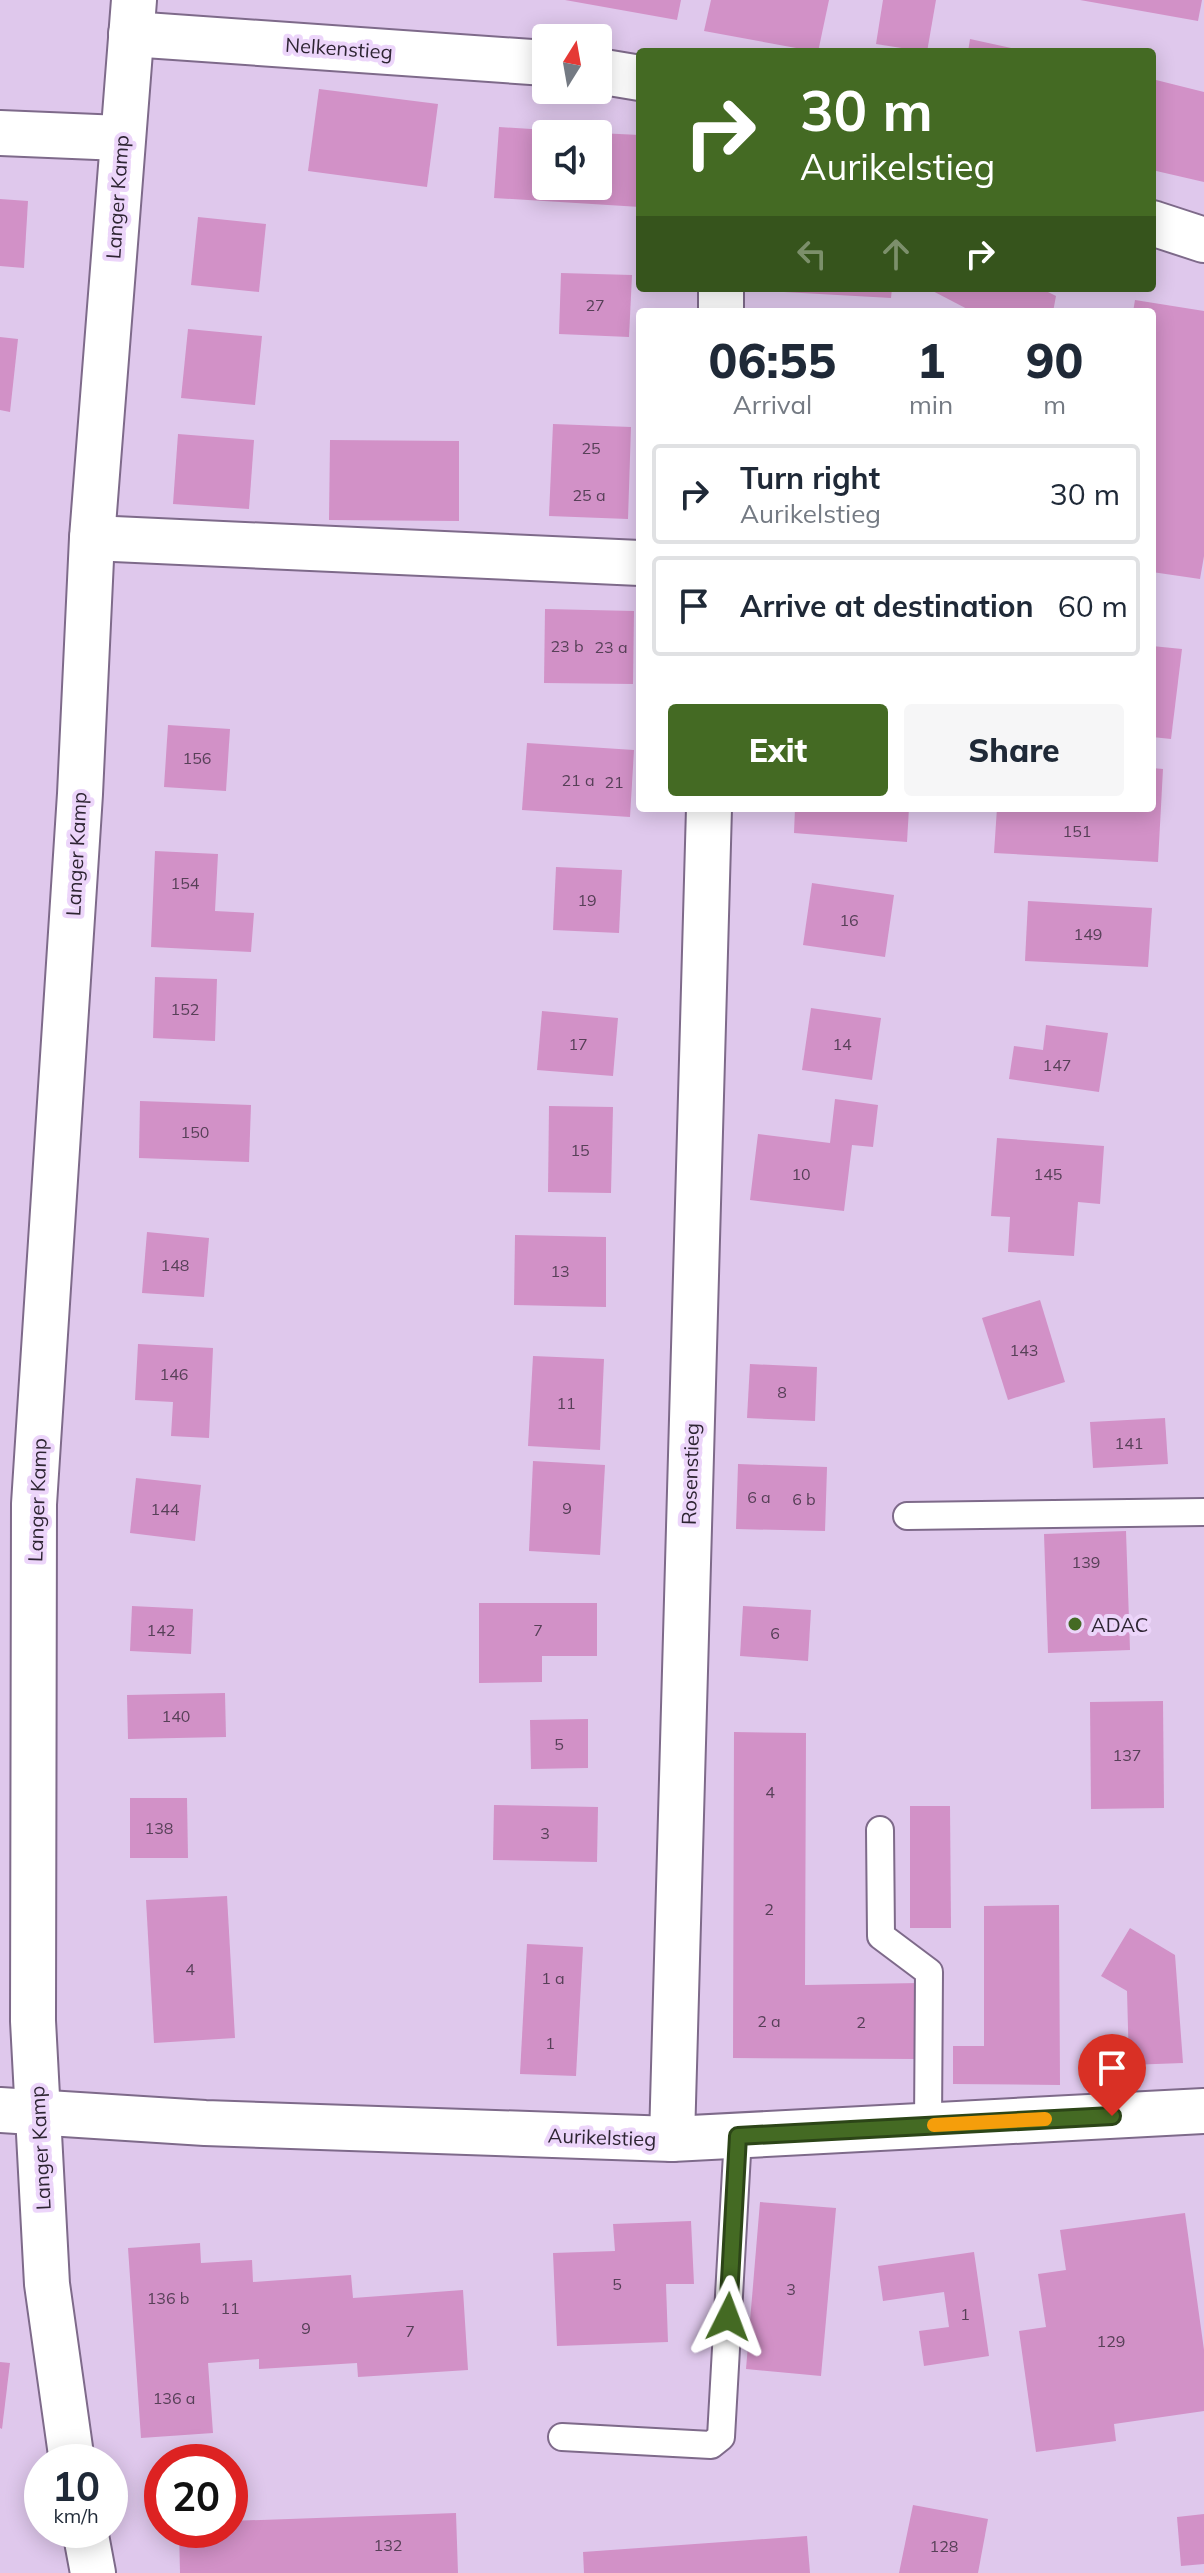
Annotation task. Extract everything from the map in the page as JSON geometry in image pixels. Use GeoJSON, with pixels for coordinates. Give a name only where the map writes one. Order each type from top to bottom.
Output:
{"type":"FeatureCollection","features":[{"type":"Feature","properties":{"kind":"street","name":"Nelkenstieg"},"geometry":{"type":"LineString","coordinates":[[132,17],[532,61]]}},
{"type":"Feature","properties":{"kind":"street","name":"Langer Kamp"},"geometry":{"type":"LineString","coordinates":[[69,2444],[20,2112],[33,2021],[34,1504],[79,809],[92,538],[132,17]]}},
{"type":"Feature","properties":{"kind":"street"},"geometry":{"type":"LineString","coordinates":[[612,73],[636,77]]}},
{"type":"Feature","properties":{"kind":"street"},"geometry":{"type":"LineString","coordinates":[[0,133],[121,138]]}},
{"type":"Feature","properties":{"kind":"street"},"geometry":{"type":"LineString","coordinates":[[1156,224],[1204,240]]}},
{"type":"Feature","properties":{"kind":"street"},"geometry":{"type":"LineString","coordinates":[[92,538],[636,563]]}},
{"type":"Feature","properties":{"kind":"street","name":"Rosenstieg"},"geometry":{"type":"LineString","coordinates":[[672,2139],[709,812]]}},
{"type":"Feature","properties":{"kind":"street","name":"Aurikelstieg"},"geometry":{"type":"LineString","coordinates":[[20,2112],[672,2139],[1204,2111]]}},
{"type":"Feature","properties":{"kind":"street"},"geometry":{"type":"LineString","coordinates":[[88,2548],[93,2573]]}},
{"type":"Feature","properties":{"kind":"lane"},"geometry":{"type":"LineString","coordinates":[[907,1516],[1204,1512]]}},
{"type":"Feature","properties":{"kind":"lane"},"geometry":{"type":"LineString","coordinates":[[880,1830],[881,1936],[929,1972],[928,2126]]}},
{"type":"Feature","properties":{"kind":"lane"},"geometry":{"type":"LineString","coordinates":[[562,2437],[711,2445],[721,2437],[738,2136]]}},
{"type":"Feature","properties":{"kind":"building"},"geometry":{"type":"Polygon","coordinates":[[[565,0],[681,0],[677,20],[565,0]]]}},
{"type":"Feature","properties":{"kind":"building"},"geometry":{"type":"Polygon","coordinates":[[[711,0],[829,0],[819,48],[796,48],[704,31],[711,0]]]}},
{"type":"Feature","properties":{"kind":"building"},"geometry":{"type":"Polygon","coordinates":[[[883,0],[936,0],[928,48],[876,44],[883,0]]]}},
{"type":"Feature","properties":{"kind":"building"},"geometry":{"type":"Polygon","coordinates":[[[1080,0],[1202,0],[1198,21],[1080,0]]]}},
{"type":"Feature","properties":{"kind":"building"},"geometry":{"type":"Polygon","coordinates":[[[970,39],[1011,48],[969,48],[970,39]]]}},
{"type":"Feature","properties":{"kind":"building"},"geometry":{"type":"Polygon","coordinates":[[[1156,80],[1204,92],[1204,182],[1156,171],[1156,80]]]}},
{"type":"Feature","properties":{"kind":"building"},"geometry":{"type":"Polygon","coordinates":[[[319,89],[438,104],[427,187],[308,171],[319,89]]]}},
{"type":"Feature","properties":{"kind":"building"},"geometry":{"type":"Polygon","coordinates":[[[499,127],[532,129],[532,200],[612,200],[612,134],[636,135],[636,207],[494,198],[499,127]]]}},
{"type":"Feature","properties":{"kind":"building"},"geometry":{"type":"Polygon","coordinates":[[[0,199],[28,201],[24,268],[0,266],[0,199]]]}},
{"type":"Feature","properties":{"kind":"building"},"geometry":{"type":"Polygon","coordinates":[[[198,217],[266,224],[259,292],[191,285],[198,217]]]}},
{"type":"Feature","properties":{"kind":"building"},"geometry":{"type":"Polygon","coordinates":[[[561,273],[632,275],[629,337],[559,334],[561,273]]]}},
{"type":"Feature","properties":{"kind":"building"},"geometry":{"type":"Polygon","coordinates":[[[784,292],[892,292],[891,298],[784,292]]]}},
{"type":"Feature","properties":{"kind":"building"},"geometry":{"type":"Polygon","coordinates":[[[935,292],[1048,292],[1056,296],[1054,308],[965,308],[935,292]]]}},
{"type":"Feature","properties":{"kind":"building"},"geometry":{"type":"Polygon","coordinates":[[[1135,300],[1204,311],[1204,556],[1200,579],[1156,573],[1156,308],[1134,308],[1135,300]]]}},
{"type":"Feature","properties":{"kind":"building"},"geometry":{"type":"Polygon","coordinates":[[[188,329],[262,336],[255,405],[181,398],[188,329]]]}},
{"type":"Feature","properties":{"kind":"building"},"geometry":{"type":"Polygon","coordinates":[[[0,337],[18,339],[10,412],[0,410],[0,337]]]}},
{"type":"Feature","properties":{"kind":"building"},"geometry":{"type":"Polygon","coordinates":[[[553,424],[631,427],[628,519],[549,516],[553,424]]]}},
{"type":"Feature","properties":{"kind":"building"},"geometry":{"type":"Polygon","coordinates":[[[178,434],[254,440],[249,509],[173,504],[178,434]]]}},
{"type":"Feature","properties":{"kind":"building"},"geometry":{"type":"Polygon","coordinates":[[[330,440],[459,441],[459,521],[329,520],[330,440]]]}},
{"type":"Feature","properties":{"kind":"building"},"geometry":{"type":"Polygon","coordinates":[[[545,609],[634,611],[633,684],[544,683],[545,609]]]}},
{"type":"Feature","properties":{"kind":"building"},"geometry":{"type":"Polygon","coordinates":[[[1156,646],[1182,649],[1171,739],[1156,737],[1156,646]]]}},
{"type":"Feature","properties":{"kind":"building"},"geometry":{"type":"Polygon","coordinates":[[[168,725],[230,729],[226,791],[164,787],[168,725]]]}},
{"type":"Feature","properties":{"kind":"building"},"geometry":{"type":"Polygon","coordinates":[[[527,743],[634,750],[630,817],[522,810],[527,743]]]}},
{"type":"Feature","properties":{"kind":"building"},"geometry":{"type":"Polygon","coordinates":[[[1156,768],[1163,769],[1158,862],[994,853],[997,812],[1156,812],[1156,768]]]}},
{"type":"Feature","properties":{"kind":"building"},"geometry":{"type":"Polygon","coordinates":[[[795,812],[909,812],[907,842],[794,833],[795,812]]]}},
{"type":"Feature","properties":{"kind":"building"},"geometry":{"type":"Polygon","coordinates":[[[155,851],[218,854],[215,911],[254,913],[251,952],[151,947],[155,851]]]}},
{"type":"Feature","properties":{"kind":"building"},"geometry":{"type":"Polygon","coordinates":[[[556,867],[622,870],[619,933],[553,930],[556,867]]]}},
{"type":"Feature","properties":{"kind":"building"},"geometry":{"type":"Polygon","coordinates":[[[812,883],[894,895],[885,957],[803,945],[812,883]]]}},
{"type":"Feature","properties":{"kind":"building"},"geometry":{"type":"Polygon","coordinates":[[[1028,901],[1152,908],[1148,967],[1025,961],[1028,901]]]}},
{"type":"Feature","properties":{"kind":"building"},"geometry":{"type":"Polygon","coordinates":[[[155,977],[217,979],[215,1041],[153,1038],[155,977]]]}},
{"type":"Feature","properties":{"kind":"building"},"geometry":{"type":"Polygon","coordinates":[[[811,1008],[881,1018],[872,1080],[802,1070],[811,1008]]]}},
{"type":"Feature","properties":{"kind":"building"},"geometry":{"type":"Polygon","coordinates":[[[542,1011],[618,1018],[613,1076],[537,1070],[542,1011]]]}},
{"type":"Feature","properties":{"kind":"building"},"geometry":{"type":"Polygon","coordinates":[[[1046,1025],[1108,1033],[1099,1092],[1009,1079],[1014,1046],[1043,1050],[1046,1025]]]}},
{"type":"Feature","properties":{"kind":"building"},"geometry":{"type":"Polygon","coordinates":[[[835,1099],[878,1105],[873,1147],[852,1145],[844,1211],[750,1200],[758,1134],[830,1143],[835,1099]]]}},
{"type":"Feature","properties":{"kind":"building"},"geometry":{"type":"Polygon","coordinates":[[[140,1101],[251,1105],[249,1162],[139,1158],[140,1101]]]}},
{"type":"Feature","properties":{"kind":"building"},"geometry":{"type":"Polygon","coordinates":[[[549,1106],[613,1107],[611,1193],[548,1192],[549,1106]]]}},
{"type":"Feature","properties":{"kind":"building"},"geometry":{"type":"Polygon","coordinates":[[[997,1138],[1104,1146],[1100,1204],[1078,1202],[1074,1256],[1008,1252],[1010,1217],[991,1216],[997,1138]]]}},
{"type":"Feature","properties":{"kind":"building"},"geometry":{"type":"Polygon","coordinates":[[[147,1232],[209,1238],[204,1297],[142,1293],[147,1232]]]}},
{"type":"Feature","properties":{"kind":"building"},"geometry":{"type":"Polygon","coordinates":[[[515,1235],[606,1237],[606,1307],[514,1305],[515,1235]]]}},
{"type":"Feature","properties":{"kind":"building"},"geometry":{"type":"Polygon","coordinates":[[[1040,1300],[1065,1382],[1008,1400],[982,1318],[1040,1300]]]}},
{"type":"Feature","properties":{"kind":"building"},"geometry":{"type":"Polygon","coordinates":[[[138,1344],[213,1348],[209,1438],[171,1436],[173,1402],[135,1400],[138,1344]]]}},
{"type":"Feature","properties":{"kind":"building"},"geometry":{"type":"Polygon","coordinates":[[[533,1356],[604,1359],[600,1450],[528,1446],[533,1356]]]}},
{"type":"Feature","properties":{"kind":"building"},"geometry":{"type":"Polygon","coordinates":[[[750,1364],[817,1367],[815,1421],[747,1418],[750,1364]]]}},
{"type":"Feature","properties":{"kind":"building"},"geometry":{"type":"Polygon","coordinates":[[[1165,1418],[1168,1464],[1093,1468],[1090,1422],[1165,1418]]]}},
{"type":"Feature","properties":{"kind":"building"},"geometry":{"type":"Polygon","coordinates":[[[533,1461],[605,1465],[600,1555],[529,1551],[533,1461]]]}},
{"type":"Feature","properties":{"kind":"building"},"geometry":{"type":"Polygon","coordinates":[[[738,1464],[827,1467],[825,1531],[736,1529],[738,1464]]]}},
{"type":"Feature","properties":{"kind":"building"},"geometry":{"type":"Polygon","coordinates":[[[136,1478],[201,1485],[195,1541],[130,1533],[136,1478]]]}},
{"type":"Feature","properties":{"kind":"building"},"geometry":{"type":"Polygon","coordinates":[[[1126,1531],[1130,1650],[1048,1653],[1044,1534],[1126,1531]]]}},
{"type":"Feature","properties":{"kind":"building"},"geometry":{"type":"Polygon","coordinates":[[[479,1603],[597,1603],[597,1656],[542,1656],[542,1682],[479,1683],[479,1603]]]}},
{"type":"Feature","properties":{"kind":"building"},"geometry":{"type":"Polygon","coordinates":[[[132,1606],[193,1609],[191,1654],[130,1651],[132,1606]]]}},
{"type":"Feature","properties":{"kind":"building"},"geometry":{"type":"Polygon","coordinates":[[[743,1606],[811,1610],[808,1661],[740,1656],[743,1606]]]}},
{"type":"Feature","properties":{"kind":"building"},"geometry":{"type":"Polygon","coordinates":[[[225,1693],[226,1737],[128,1739],[127,1695],[225,1693]]]}},
{"type":"Feature","properties":{"kind":"building"},"geometry":{"type":"Polygon","coordinates":[[[1163,1701],[1164,1808],[1091,1809],[1090,1702],[1163,1701]]]}},
{"type":"Feature","properties":{"kind":"building"},"geometry":{"type":"Polygon","coordinates":[[[588,1719],[588,1768],[531,1769],[530,1720],[588,1719]]]}},
{"type":"Feature","properties":{"kind":"building"},"geometry":{"type":"Polygon","coordinates":[[[734,1732],[806,1733],[805,1985],[919,1983],[917,2059],[733,2058],[734,1732]]]}},
{"type":"Feature","properties":{"kind":"building"},"geometry":{"type":"Polygon","coordinates":[[[130,1798],[187,1798],[188,1858],[130,1858],[130,1798]]]}},
{"type":"Feature","properties":{"kind":"building"},"geometry":{"type":"Polygon","coordinates":[[[494,1805],[598,1807],[597,1862],[493,1860],[494,1805]]]}},
{"type":"Feature","properties":{"kind":"building"},"geometry":{"type":"Polygon","coordinates":[[[910,1806],[950,1806],[951,1928],[910,1928],[910,1806]]]}},
{"type":"Feature","properties":{"kind":"building"},"geometry":{"type":"Polygon","coordinates":[[[227,1896],[235,2038],[154,2043],[146,1900],[227,1896]]]}},
{"type":"Feature","properties":{"kind":"building"},"geometry":{"type":"Polygon","coordinates":[[[1059,1905],[1060,2085],[953,2084],[953,2046],[984,2046],[984,1906],[1059,1905]]]}},
{"type":"Feature","properties":{"kind":"building"},"geometry":{"type":"Polygon","coordinates":[[[1130,1928],[1175,1955],[1183,2063],[1129,2065],[1127,1991],[1101,1976],[1130,1928]]]}},
{"type":"Feature","properties":{"kind":"building"},"geometry":{"type":"Polygon","coordinates":[[[527,1944],[583,1947],[576,2076],[520,2074],[527,1944]]]}},
{"type":"Feature","properties":{"kind":"building"},"geometry":{"type":"Polygon","coordinates":[[[760,2202],[836,2208],[821,2376],[746,2369],[760,2202]]]}},
{"type":"Feature","properties":{"kind":"building"},"geometry":{"type":"Polygon","coordinates":[[[1185,2213],[1204,2350],[1204,2411],[1114,2424],[1116,2441],[1036,2452],[1019,2331],[1046,2327],[1038,2274],[1066,2270],[1060,2230],[1185,2213]]]}},
{"type":"Feature","properties":{"kind":"building"},"geometry":{"type":"Polygon","coordinates":[[[691,2221],[694,2284],[666,2284],[668,2342],[557,2346],[553,2253],[615,2251],[613,2224],[691,2221]]]}},
{"type":"Feature","properties":{"kind":"building"},"geometry":{"type":"Polygon","coordinates":[[[200,2243],[201,2263],[252,2260],[253,2282],[351,2275],[353,2298],[463,2290],[468,2370],[358,2377],[357,2363],[259,2369],[259,2359],[208,2363],[213,2433],[141,2438],[128,2248],[200,2243]]]}},
{"type":"Feature","properties":{"kind":"building"},"geometry":{"type":"Polygon","coordinates":[[[974,2252],[989,2356],[924,2366],[919,2331],[949,2327],[944,2292],[883,2301],[878,2266],[974,2252]]]}},
{"type":"Feature","properties":{"kind":"building"},"geometry":{"type":"Polygon","coordinates":[[[0,2362],[10,2363],[2,2429],[0,2428],[0,2362]]]}},
{"type":"Feature","properties":{"kind":"building"},"geometry":{"type":"Polygon","coordinates":[[[913,2505],[988,2519],[978,2573],[899,2573],[913,2505]]]}},
{"type":"Feature","properties":{"kind":"building"},"geometry":{"type":"Polygon","coordinates":[[[456,2513],[458,2573],[180,2573],[179,2548],[248,2548],[248,2520],[456,2513]]]}},
{"type":"Feature","properties":{"kind":"building"},"geometry":{"type":"Polygon","coordinates":[[[1204,2514],[1204,2564],[1181,2566],[1177,2517],[1204,2514]]]}},
{"type":"Feature","properties":{"kind":"building"},"geometry":{"type":"Polygon","coordinates":[[[807,2536],[810,2573],[584,2573],[583,2552],[807,2536]]]}},
{"type":"Feature","properties":{"kind":"slow traffic"},"geometry":{"type":"LineString","coordinates":[[934,2125],[1045,2119]]}},
{"type":"Feature","properties":{"kind":"place","name":"ADAC"},"geometry":{"type":"Point","coordinates":[1075,1624]}},
{"type":"Feature","properties":{"kind":"route"},"geometry":{"type":"LineString","coordinates":[[728,2317],[738,2136],[1112,2116]]}}]}
